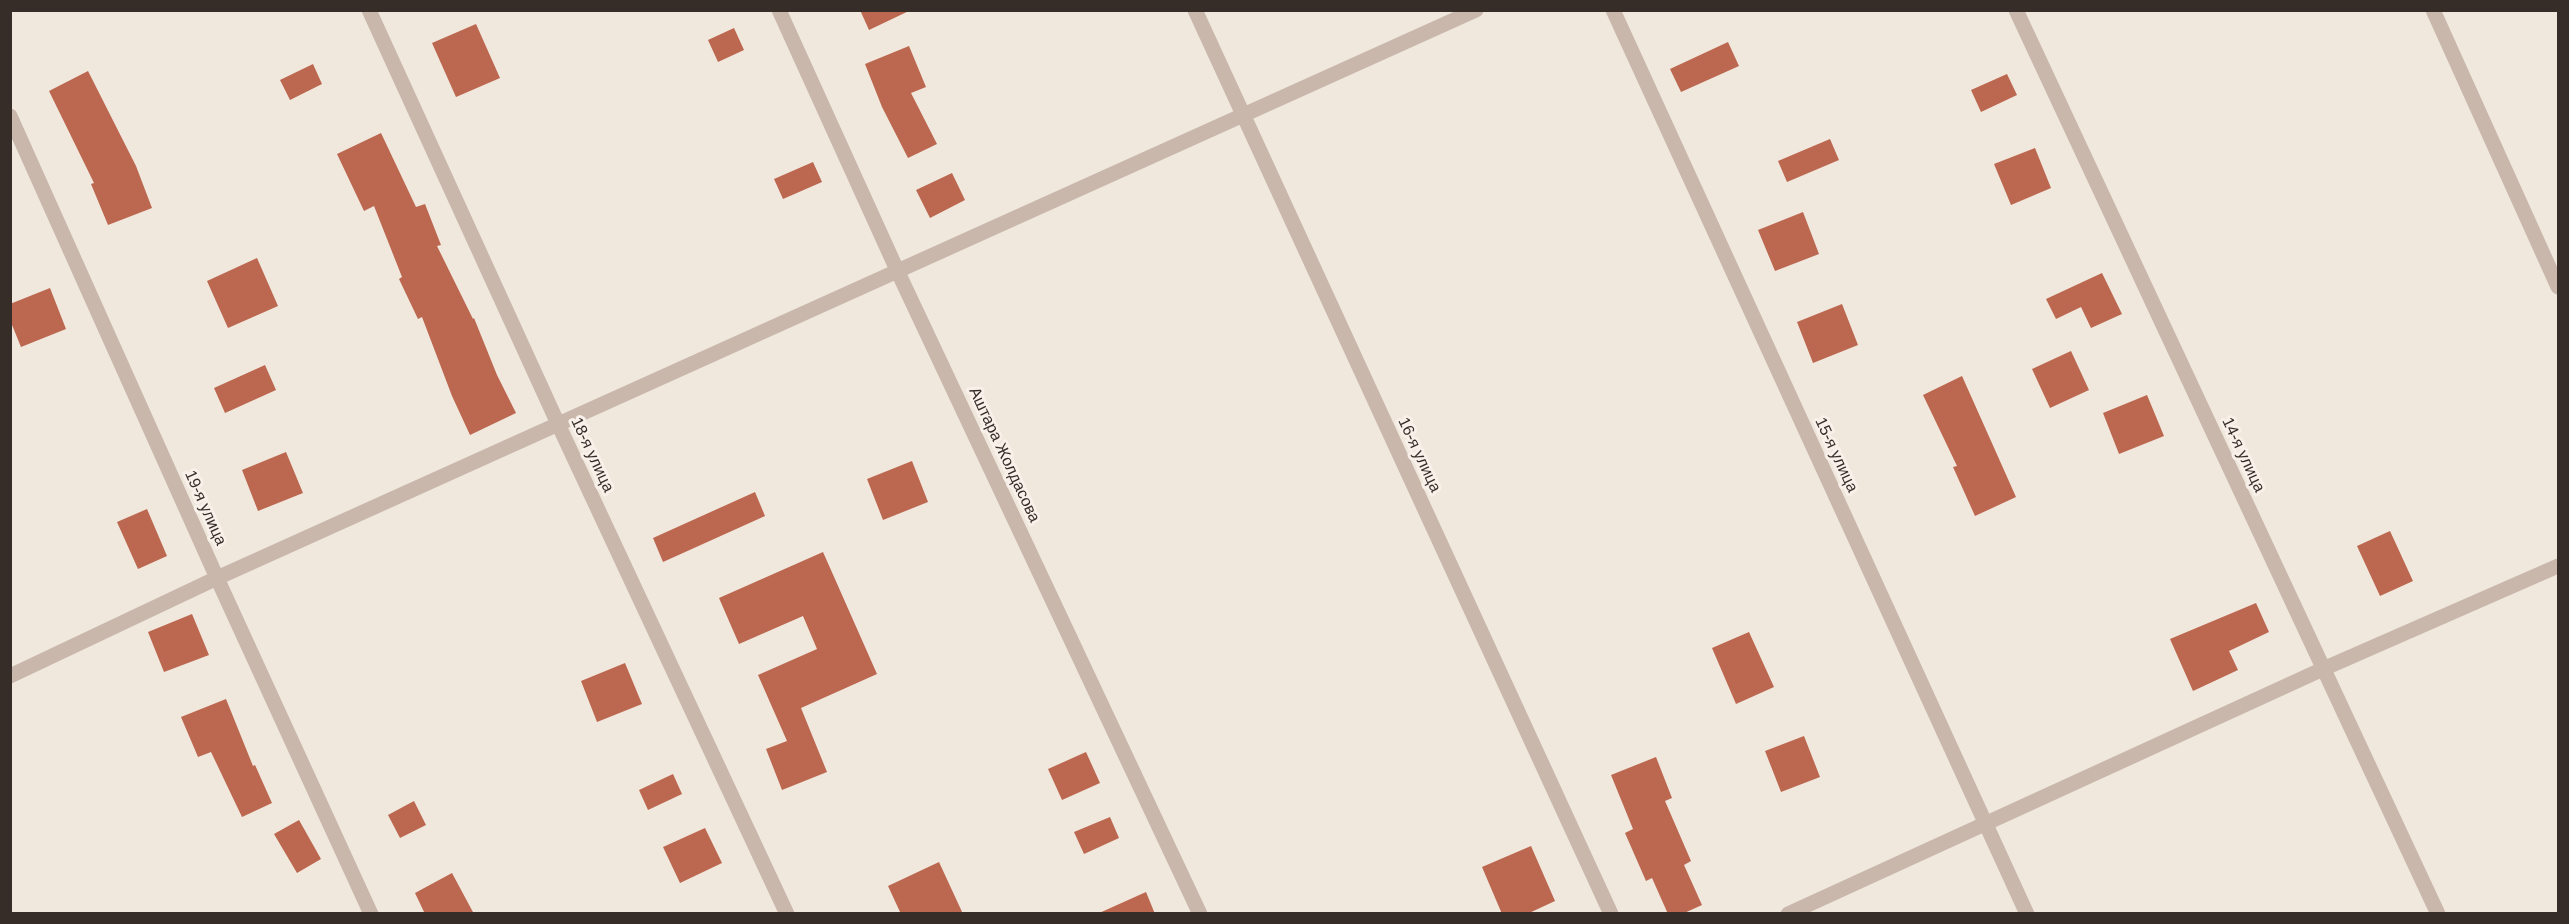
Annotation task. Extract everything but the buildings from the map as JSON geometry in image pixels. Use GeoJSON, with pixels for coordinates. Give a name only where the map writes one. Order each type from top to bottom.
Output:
{"type":"FeatureCollection","features":[{"type":"Feature","properties":{"kind":"street","name":"18-я улица"},"geometry":{"type":"LineString","coordinates":[[369,10],[559,426],[787,914]]}},
{"type":"Feature","properties":{"kind":"street","name":"Аштара Жолдасова"},"geometry":{"type":"LineString","coordinates":[[780,10],[897,270],[1200,914]]}},
{"type":"Feature","properties":{"kind":"street","name":"16-я улица"},"geometry":{"type":"LineString","coordinates":[[1195,10],[1611,914]]}},
{"type":"Feature","properties":{"kind":"street"},"geometry":{"type":"LineString","coordinates":[[10,676],[217,578],[559,426],[897,270],[1476,10]]}},
{"type":"Feature","properties":{"kind":"street","name":"15-я улица"},"geometry":{"type":"LineString","coordinates":[[1613,10],[2027,914]]}},
{"type":"Feature","properties":{"kind":"street","name":"14-я улица"},"geometry":{"type":"LineString","coordinates":[[2016,10],[2438,914]]}},
{"type":"Feature","properties":{"kind":"street"},"geometry":{"type":"LineString","coordinates":[[2433,10],[2559,287]]}},
{"type":"Feature","properties":{"kind":"street","name":"19-я улица"},"geometry":{"type":"LineString","coordinates":[[10,116],[217,578],[371,914]]}},
{"type":"Feature","properties":{"kind":"street"},"geometry":{"type":"LineString","coordinates":[[1788,914],[2323,669],[2559,566]]}}]}
